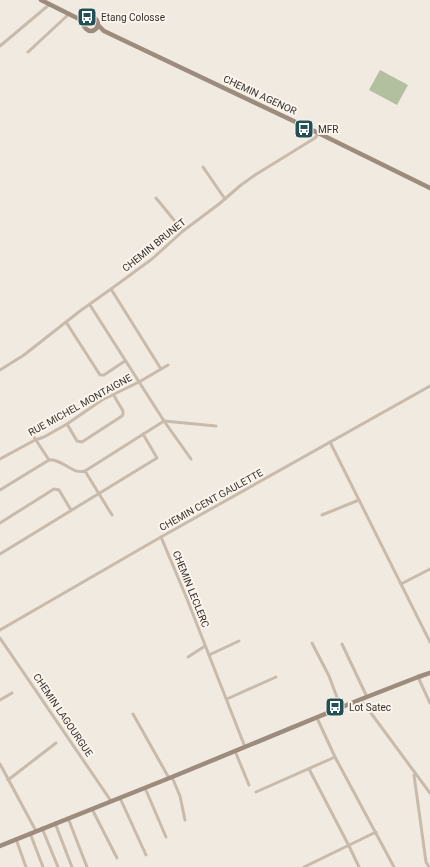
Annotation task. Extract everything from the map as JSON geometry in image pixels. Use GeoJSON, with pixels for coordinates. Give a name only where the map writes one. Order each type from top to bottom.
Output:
{"type":"FeatureCollection","features":[{"type":"Feature","properties":{"kind":"main road","name":"CHEMIN AGENOR"},"geometry":{"type":"LineString","coordinates":[[42,0],[78,18],[94,18],[104,31]]}},
{"type":"Feature","properties":{"kind":"main road","name":"CHEMIN AGENOR"},"geometry":{"type":"LineString","coordinates":[[78,18],[87,30],[104,31],[319,133],[430,188]]}},
{"type":"Feature","properties":{"kind":"main road"},"geometry":{"type":"LineString","coordinates":[[84,26],[84,22],[87,19]]}},
{"type":"Feature","properties":{"kind":"main road"},"geometry":{"type":"LineString","coordinates":[[95,30],[98,25]]}},
{"type":"Feature","properties":{"kind":"main road"},"geometry":{"type":"LineString","coordinates":[[0,846],[16,838],[171,778],[359,700],[430,673]]}},
{"type":"Feature","properties":{"kind":"street"},"geometry":{"type":"LineString","coordinates":[[0,46],[50,4]]}},
{"type":"Feature","properties":{"kind":"street"},"geometry":{"type":"LineString","coordinates":[[28,52],[69,14]]}},
{"type":"Feature","properties":{"kind":"street","name":"CHEMIN BRUNET"},"geometry":{"type":"LineString","coordinates":[[0,370],[24,355],[152,259],[183,232],[255,175],[308,142],[319,133]]}},
{"type":"Feature","properties":{"kind":"street"},"geometry":{"type":"LineString","coordinates":[[203,167],[225,199]]}},
{"type":"Feature","properties":{"kind":"street"},"geometry":{"type":"LineString","coordinates":[[156,198],[183,232]]}},
{"type":"Feature","properties":{"kind":"street"},"geometry":{"type":"LineString","coordinates":[[111,290],[160,369]]}},
{"type":"Feature","properties":{"kind":"street"},"geometry":{"type":"LineString","coordinates":[[90,304],[164,422],[190,459]]}},
{"type":"Feature","properties":{"kind":"street"},"geometry":{"type":"LineString","coordinates":[[66,322],[100,375],[104,375],[126,361]]}},
{"type":"Feature","properties":{"kind":"street","name":"RUE MICHEL MONTAIGNE"},"geometry":{"type":"LineString","coordinates":[[0,459],[35,440],[44,437],[67,424],[102,400],[139,382],[168,365]]}},
{"type":"Feature","properties":{"kind":"street","name":"CHEMIN CENT GAULETTE"},"geometry":{"type":"LineString","coordinates":[[0,630],[161,537],[430,386]]}},
{"type":"Feature","properties":{"kind":"street"},"geometry":{"type":"LineString","coordinates":[[67,424],[77,441],[82,442],[122,416],[123,411],[113,394]]}},
{"type":"Feature","properties":{"kind":"street"},"geometry":{"type":"LineString","coordinates":[[0,490],[49,460],[56,460],[78,472],[85,471],[164,422],[216,426]]}},
{"type":"Feature","properties":{"kind":"street"},"geometry":{"type":"LineString","coordinates":[[30,431],[49,460]]}},
{"type":"Feature","properties":{"kind":"street"},"geometry":{"type":"LineString","coordinates":[[0,554],[157,458],[143,434]]}},
{"type":"Feature","properties":{"kind":"street"},"geometry":{"type":"LineString","coordinates":[[330,442],[430,642]]}},
{"type":"Feature","properties":{"kind":"street"},"geometry":{"type":"LineString","coordinates":[[85,471],[112,514]]}},
{"type":"Feature","properties":{"kind":"street"},"geometry":{"type":"LineString","coordinates":[[0,523],[54,489],[59,490],[71,510]]}},
{"type":"Feature","properties":{"kind":"street"},"geometry":{"type":"LineString","coordinates":[[322,515],[359,500]]}},
{"type":"Feature","properties":{"kind":"street","name":"CHEMIN LECLERC"},"geometry":{"type":"LineString","coordinates":[[161,537],[206,646],[245,747]]}},
{"type":"Feature","properties":{"kind":"street"},"geometry":{"type":"LineString","coordinates":[[401,584],[430,569]]}},
{"type":"Feature","properties":{"kind":"street","name":"CHEMIN LAGOURGUE"},"geometry":{"type":"LineString","coordinates":[[0,638],[111,801]]}},
{"type":"Feature","properties":{"kind":"street"},"geometry":{"type":"LineString","coordinates":[[209,655],[239,640]]}},
{"type":"Feature","properties":{"kind":"street"},"geometry":{"type":"LineString","coordinates":[[312,643],[341,708]]}},
{"type":"Feature","properties":{"kind":"street"},"geometry":{"type":"LineString","coordinates":[[342,644],[367,698]]}},
{"type":"Feature","properties":{"kind":"street"},"geometry":{"type":"LineString","coordinates":[[188,657],[206,646]]}},
{"type":"Feature","properties":{"kind":"street"},"geometry":{"type":"LineString","coordinates":[[227,699],[276,676]]}},
{"type":"Feature","properties":{"kind":"street"},"geometry":{"type":"LineString","coordinates":[[418,677],[430,704]]}},
{"type":"Feature","properties":{"kind":"street"},"geometry":{"type":"LineString","coordinates":[[0,700],[12,693]]}},
{"type":"Feature","properties":{"kind":"street"},"geometry":{"type":"LineString","coordinates":[[359,700],[365,705],[430,794]]}},
{"type":"Feature","properties":{"kind":"street"},"geometry":{"type":"LineString","coordinates":[[133,714],[180,796],[185,820]]}},
{"type":"Feature","properties":{"kind":"street"},"geometry":{"type":"LineString","coordinates":[[317,718],[335,757],[394,867]]}},
{"type":"Feature","properties":{"kind":"street"},"geometry":{"type":"LineString","coordinates":[[8,780],[56,743]]}},
{"type":"Feature","properties":{"kind":"street"},"geometry":{"type":"LineString","coordinates":[[235,751],[249,785]]}},
{"type":"Feature","properties":{"kind":"street"},"geometry":{"type":"LineString","coordinates":[[256,792],[335,757]]}},
{"type":"Feature","properties":{"kind":"street"},"geometry":{"type":"LineString","coordinates":[[0,764],[36,831]]}},
{"type":"Feature","properties":{"kind":"street"},"geometry":{"type":"LineString","coordinates":[[308,769],[359,867]]}},
{"type":"Feature","properties":{"kind":"street"},"geometry":{"type":"LineString","coordinates":[[414,773],[426,862],[429,867]]}},
{"type":"Feature","properties":{"kind":"street"},"geometry":{"type":"LineString","coordinates":[[145,788],[166,837]]}},
{"type":"Feature","properties":{"kind":"street"},"geometry":{"type":"LineString","coordinates":[[120,798],[146,855]]}},
{"type":"Feature","properties":{"kind":"street"},"geometry":{"type":"LineString","coordinates":[[92,809],[117,858]]}},
{"type":"Feature","properties":{"kind":"street"},"geometry":{"type":"LineString","coordinates":[[68,818],[87,867]]}},
{"type":"Feature","properties":{"kind":"street"},"geometry":{"type":"LineString","coordinates":[[55,823],[72,867]]}},
{"type":"Feature","properties":{"kind":"street"},"geometry":{"type":"LineString","coordinates":[[42,828],[58,867]]}},
{"type":"Feature","properties":{"kind":"street"},"geometry":{"type":"LineString","coordinates":[[304,867],[376,832]]}},
{"type":"Feature","properties":{"kind":"street"},"geometry":{"type":"LineString","coordinates":[[30,833],[43,867]]}},
{"type":"Feature","properties":{"kind":"street"},"geometry":{"type":"LineString","coordinates":[[16,838],[26,867]]}},
{"type":"Feature","properties":{"kind":"green space"},"geometry":{"type":"Polygon","coordinates":[[[380,70],[408,85],[397,105],[369,90],[380,70]]]}},
{"type":"Feature","properties":{"kind":"place","name":"Etang Colosse"},"geometry":{"type":"Point","coordinates":[87,17]}},
{"type":"Feature","properties":{"kind":"place","name":"MFR"},"geometry":{"type":"Point","coordinates":[304,129]}},
{"type":"Feature","properties":{"kind":"place","name":"Lot Satec"},"geometry":{"type":"Point","coordinates":[335,707]}}]}
